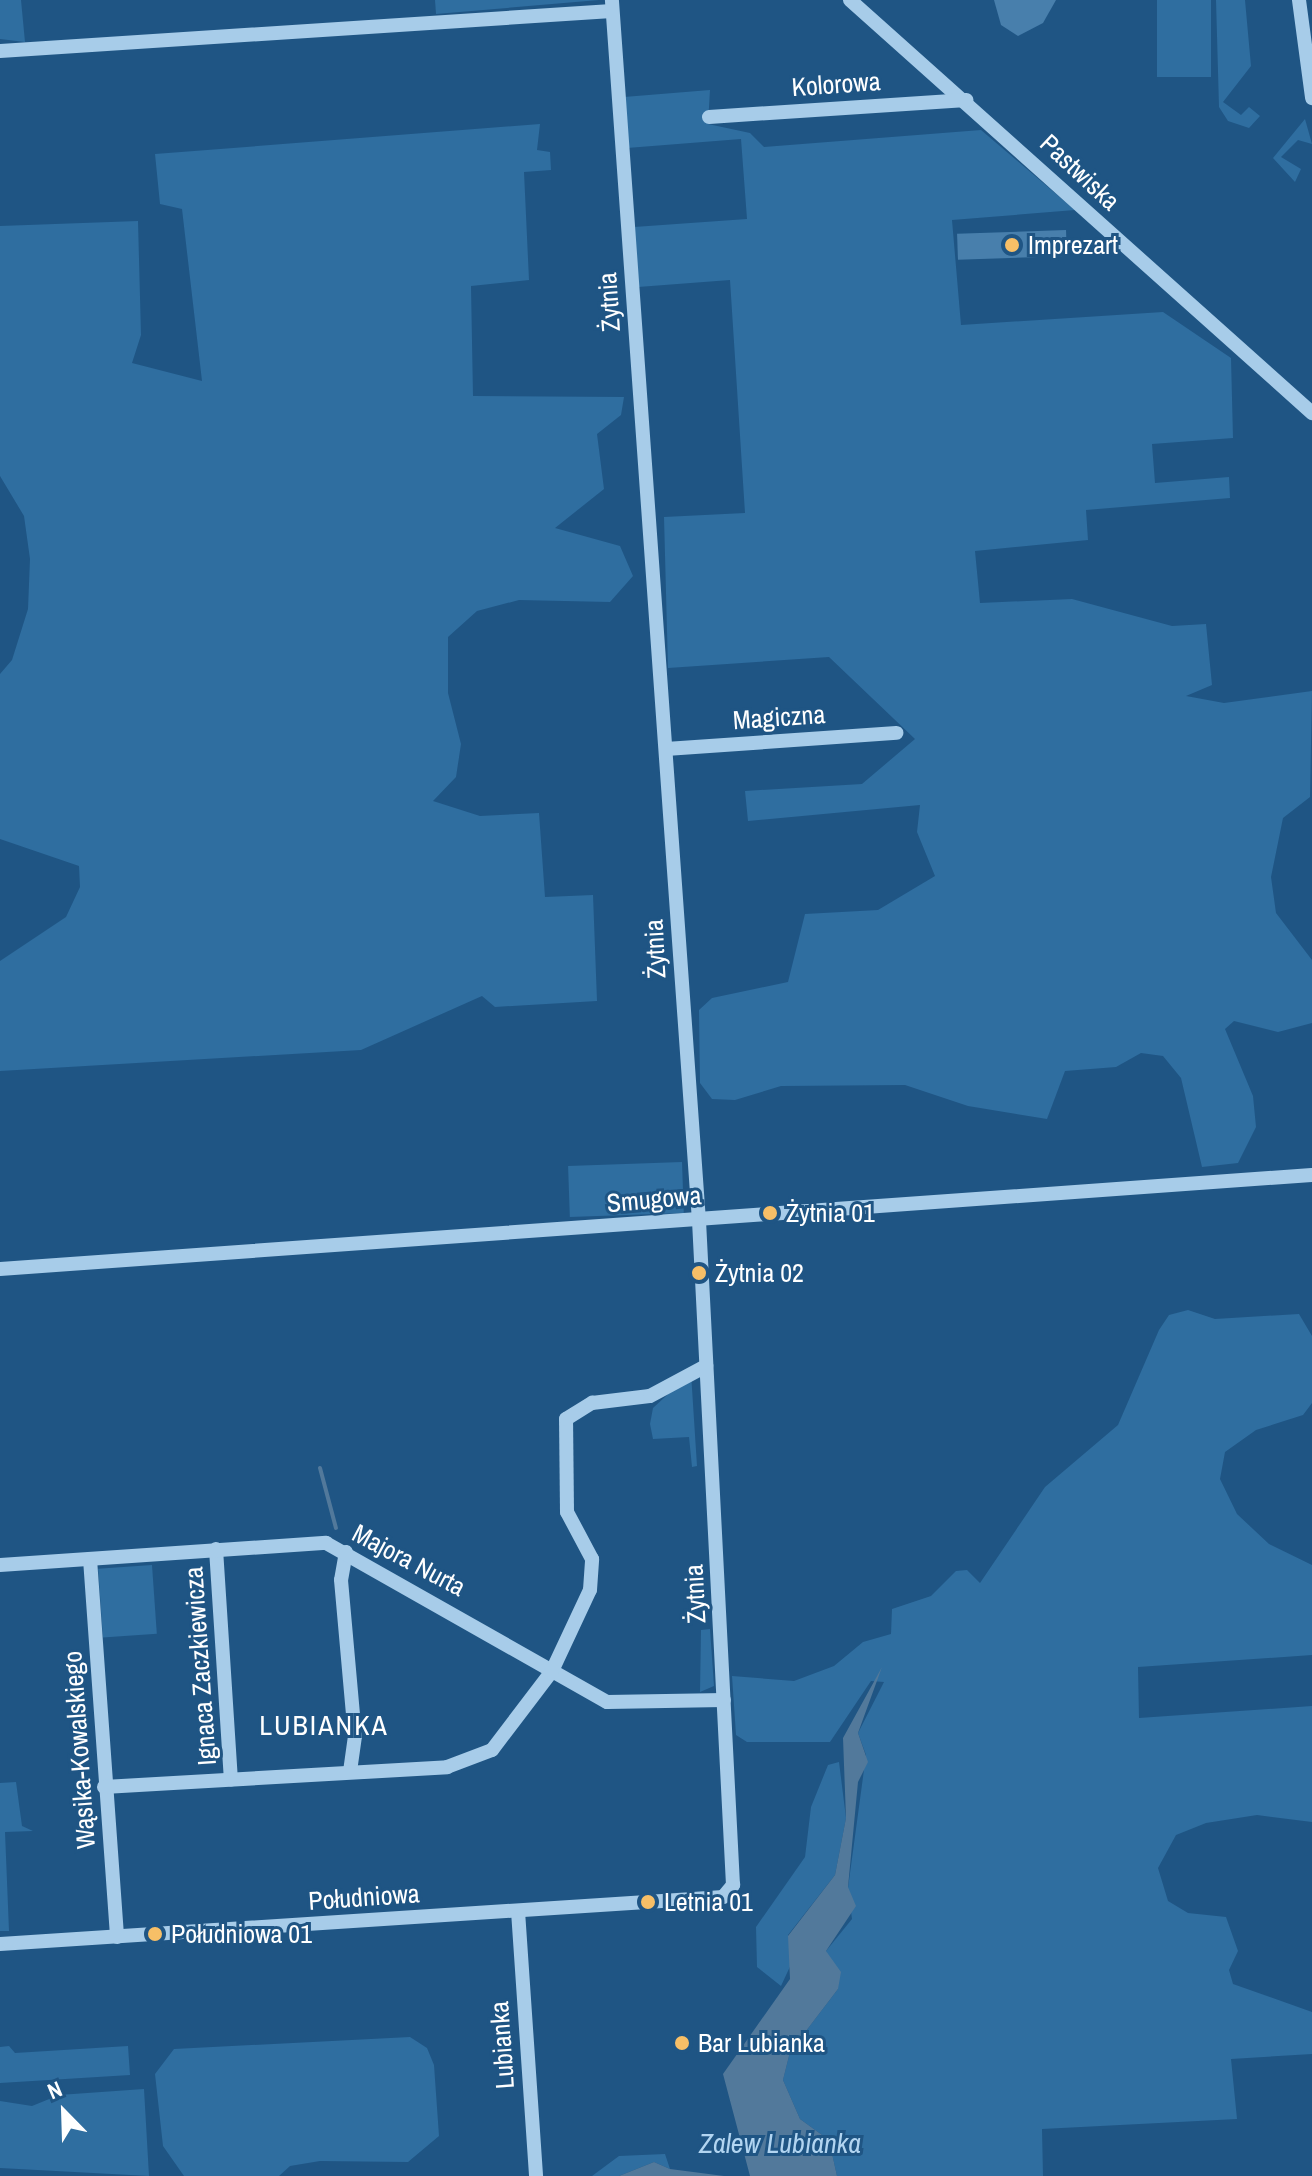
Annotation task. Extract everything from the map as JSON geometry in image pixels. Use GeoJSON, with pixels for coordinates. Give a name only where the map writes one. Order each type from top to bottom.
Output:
{"type":"FeatureCollection","features":[{"type":"Feature","properties":{"kind":"street","name":"Pastwiska"},"geometry":{"type":"LineString","coordinates":[[850,0],[966,100],[1312,413]]}},
{"type":"Feature","properties":{"kind":"street"},"geometry":{"type":"LineString","coordinates":[[1299,0],[1307,38],[1312,98]]}},
{"type":"Feature","properties":{"kind":"street"},"geometry":{"type":"LineString","coordinates":[[0,51],[612,6]]}},
{"type":"Feature","properties":{"kind":"street","name":"Żytnia"},"geometry":{"type":"LineString","coordinates":[[612,6],[699,1221],[724,1700],[730,1893]]}},
{"type":"Feature","properties":{"kind":"street","name":"Kolorowa"},"geometry":{"type":"LineString","coordinates":[[709,117],[966,100]]}},
{"type":"Feature","properties":{"kind":"street","name":"Magiczna"},"geometry":{"type":"LineString","coordinates":[[666,749],[896,733]]}},
{"type":"Feature","properties":{"kind":"street","name":"Smugowa"},"geometry":{"type":"LineString","coordinates":[[0,1269],[1312,1175]]}},
{"type":"Feature","properties":{"kind":"street"},"geometry":{"type":"LineString","coordinates":[[104,1787],[447,1767],[478,1758],[505,1738],[552,1671],[580,1620],[591,1574],[584,1531],[567,1512],[566,1419],[592,1403],[650,1396],[706,1366]]}},
{"type":"Feature","properties":{"kind":"street","name":"Majora Nurta"},"geometry":{"type":"LineString","coordinates":[[0,1565],[293,1542],[346,1552],[607,1702],[724,1700]]}},
{"type":"Feature","properties":{"kind":"street","name":"Ignaca Zaczkiewicza"},"geometry":{"type":"LineString","coordinates":[[216,1549],[231,1780]]}},
{"type":"Feature","properties":{"kind":"street"},"geometry":{"type":"LineString","coordinates":[[346,1552],[341,1580],[355,1736],[350,1772]]}},
{"type":"Feature","properties":{"kind":"street","name":"Wąsika-Kowalskiego"},"geometry":{"type":"LineString","coordinates":[[90,1559],[117,1937]]}},
{"type":"Feature","properties":{"kind":"street","name":"Południowa"},"geometry":{"type":"LineString","coordinates":[[0,1944],[518,1911],[730,1893]]}},
{"type":"Feature","properties":{"kind":"street","name":"Lubianka"},"geometry":{"type":"LineString","coordinates":[[518,1911],[536,2176]]}},
{"type":"Feature","properties":{"kind":"shaded area"},"geometry":{"type":"Polygon","coordinates":[[[0,0],[21,0],[25,42],[0,39],[0,0]]]}},
{"type":"Feature","properties":{"kind":"shaded area"},"geometry":{"type":"Polygon","coordinates":[[[435,0],[599,0],[436,14],[435,0]]]}},
{"type":"Feature","properties":{"kind":"shaded area"},"geometry":{"type":"Polygon","coordinates":[[[1157,0],[1211,0],[1211,77],[1157,77],[1157,0]]]}},
{"type":"Feature","properties":{"kind":"shaded area"},"geometry":{"type":"Polygon","coordinates":[[[1216,0],[1245,0],[1251,66],[1223,102],[1241,115],[1249,107],[1260,116],[1249,128],[1228,121],[1219,107],[1216,0]]]}},
{"type":"Feature","properties":{"kind":"shaded area"},"geometry":{"type":"Polygon","coordinates":[[[710,90],[708,124],[750,133],[764,147],[981,130],[1075,210],[952,220],[961,325],[1163,312],[1231,358],[1233,438],[1152,444],[1155,483],[1229,477],[1230,498],[1086,510],[1088,540],[975,551],[980,603],[1072,599],[1172,626],[1206,624],[1212,685],[1186,696],[1224,703],[1312,691],[1310,797],[1283,818],[1271,877],[1276,913],[1312,960],[1312,1023],[1278,1032],[1234,1021],[1225,1029],[1253,1096],[1256,1127],[1238,1163],[1202,1167],[1181,1078],[1163,1056],[1141,1053],[1116,1067],[1065,1071],[1047,1119],[968,1106],[905,1085],[781,1086],[735,1100],[712,1099],[700,1083],[699,1010],[712,998],[788,982],[805,914],[878,910],[935,876],[917,832],[920,805],[748,821],[745,791],[862,784],[915,739],[829,657],[668,668],[664,517],[745,513],[730,280],[638,287],[634,227],[747,219],[741,139],[627,148],[624,97],[710,90]]]}},
{"type":"Feature","properties":{"kind":"shaded area"},"geometry":{"type":"Polygon","coordinates":[[[1305,119],[1312,144],[1298,140],[1281,157],[1301,169],[1295,182],[1273,158],[1305,119]]]}},
{"type":"Feature","properties":{"kind":"shaded area"},"geometry":{"type":"Polygon","coordinates":[[[540,124],[537,150],[550,152],[551,170],[524,172],[529,280],[471,286],[473,396],[624,397],[621,415],[597,434],[604,489],[555,528],[620,546],[633,576],[610,602],[519,600],[477,611],[448,637],[448,693],[461,744],[456,777],[433,801],[480,816],[539,813],[545,897],[593,895],[597,1001],[495,1007],[482,996],[361,1050],[0,1071],[0,961],[66,917],[80,887],[79,866],[0,839],[0,674],[12,660],[28,609],[30,559],[24,516],[0,476],[0,226],[138,221],[141,335],[132,363],[202,381],[182,209],[160,204],[155,154],[540,124]]]}},
{"type":"Feature","properties":{"kind":"shaded area"},"geometry":{"type":"Polygon","coordinates":[[[682,1162],[684,1213],[570,1217],[568,1166],[682,1162]]]}},
{"type":"Feature","properties":{"kind":"shaded area"},"geometry":{"type":"Polygon","coordinates":[[[1188,1310],[1215,1319],[1299,1314],[1312,1336],[1312,1403],[1303,1415],[1256,1430],[1225,1452],[1220,1479],[1237,1514],[1269,1544],[1312,1565],[1312,1655],[1138,1667],[1139,1718],[1312,1706],[1312,1822],[1257,1815],[1206,1823],[1176,1835],[1158,1868],[1168,1901],[1188,1913],[1226,1917],[1238,1951],[1229,1970],[1233,1984],[1312,2012],[1312,2054],[1231,2059],[1237,2119],[1042,2129],[1043,2176],[837,2176],[829,2140],[800,2119],[783,2080],[790,2052],[838,1989],[826,1951],[852,1919],[848,1888],[866,1755],[858,1733],[884,1682],[871,1681],[830,1742],[747,1742],[736,1735],[732,1676],[794,1681],[834,1666],[863,1642],[891,1634],[892,1609],[931,1596],[956,1571],[967,1570],[980,1583],[1045,1487],[1118,1425],[1159,1330],[1169,1315],[1188,1310]]]}},
{"type":"Feature","properties":{"kind":"shaded area"},"geometry":{"type":"Polygon","coordinates":[[[691,1373],[697,1466],[692,1467],[689,1437],[653,1439],[650,1424],[653,1408],[691,1373]]]}},
{"type":"Feature","properties":{"kind":"shaded area"},"geometry":{"type":"Polygon","coordinates":[[[152,1565],[157,1634],[103,1638],[98,1569],[152,1565]]]}},
{"type":"Feature","properties":{"kind":"shaded area"},"geometry":{"type":"Polygon","coordinates":[[[710,1629],[714,1686],[700,1692],[701,1630],[710,1629]]]}},
{"type":"Feature","properties":{"kind":"shaded area"},"geometry":{"type":"Polygon","coordinates":[[[839,1762],[846,1818],[835,1875],[788,1935],[794,1958],[781,1986],[757,1967],[756,1927],[805,1857],[811,1807],[828,1765],[839,1762]]]}},
{"type":"Feature","properties":{"kind":"shaded area"},"geometry":{"type":"Polygon","coordinates":[[[16,1782],[22,1826],[33,1831],[5,1832],[9,1931],[0,1931],[0,1783],[16,1782]]]}},
{"type":"Feature","properties":{"kind":"shaded area"},"geometry":{"type":"Polygon","coordinates":[[[410,2037],[427,2048],[434,2065],[439,2136],[408,2162],[320,2161],[290,2166],[279,2176],[184,2176],[163,2146],[155,2074],[174,2049],[410,2037]]]}},
{"type":"Feature","properties":{"kind":"shaded area"},"geometry":{"type":"Polygon","coordinates":[[[9,2046],[15,2053],[128,2046],[130,2075],[0,2083],[0,2047],[9,2046]]]}},
{"type":"Feature","properties":{"kind":"shaded area"},"geometry":{"type":"Polygon","coordinates":[[[144,2089],[149,2176],[0,2168],[0,2101],[32,2106],[59,2095],[144,2089]]]}},
{"type":"Feature","properties":{"kind":"shaded area"},"geometry":{"type":"Polygon","coordinates":[[[665,2154],[670,2169],[654,2162],[619,2176],[592,2176],[619,2156],[665,2154]]]}},
{"type":"Feature","properties":{"kind":"water","name":"Zalew Lubianka"},"geometry":{"type":"Polygon","coordinates":[[[882,1667],[858,1733],[868,1762],[858,1782],[848,1887],[856,1906],[826,1951],[841,1972],[838,1989],[790,2052],[783,2080],[800,2119],[829,2140],[837,2176],[750,2176],[723,2074],[790,1979],[788,1936],[835,1875],[846,1818],[843,1738],[882,1667]]]}},
{"type":"Feature","properties":{"kind":"water","name":"Zalew Lubianka"},"geometry":{"type":"Polygon","coordinates":[[[654,2162],[670,2169],[724,2176],[619,2176],[654,2162]]]}},
{"type":"Feature","properties":{"kind":"building"},"geometry":{"type":"Polygon","coordinates":[[[994,0],[1056,0],[1043,23],[1018,36],[1001,25],[994,0]]]}},
{"type":"Feature","properties":{"kind":"building","name":"Imprezart"},"geometry":{"type":"Polygon","coordinates":[[[1066,230],[1067,256],[958,260],[957,234],[1066,230]]]}},
{"type":"Feature","properties":{"kind":"waterway"},"geometry":{"type":"LineString","coordinates":[[320,1468],[336,1528]]}},
{"type":"Feature","properties":{"kind":"place","name":"Imprezart"},"geometry":{"type":"Point","coordinates":[1012,245]}},
{"type":"Feature","properties":{"kind":"place","name":"Żytnia 01"},"geometry":{"type":"Point","coordinates":[770,1213]}},
{"type":"Feature","properties":{"kind":"place","name":"Żytnia 02"},"geometry":{"type":"Point","coordinates":[699,1273]}},
{"type":"Feature","properties":{"kind":"place","name":"Letnia 01"},"geometry":{"type":"Point","coordinates":[648,1902]}},
{"type":"Feature","properties":{"kind":"place","name":"Południowa 01"},"geometry":{"type":"Point","coordinates":[155,1934]}},
{"type":"Feature","properties":{"kind":"place","name":"Bar Lubianka"},"geometry":{"type":"Point","coordinates":[682,2043]}},
{"type":"Feature","properties":{"kind":"district","name":"LUBIANKA"},"geometry":{"type":"Point","coordinates":[324,1725]}}]}
